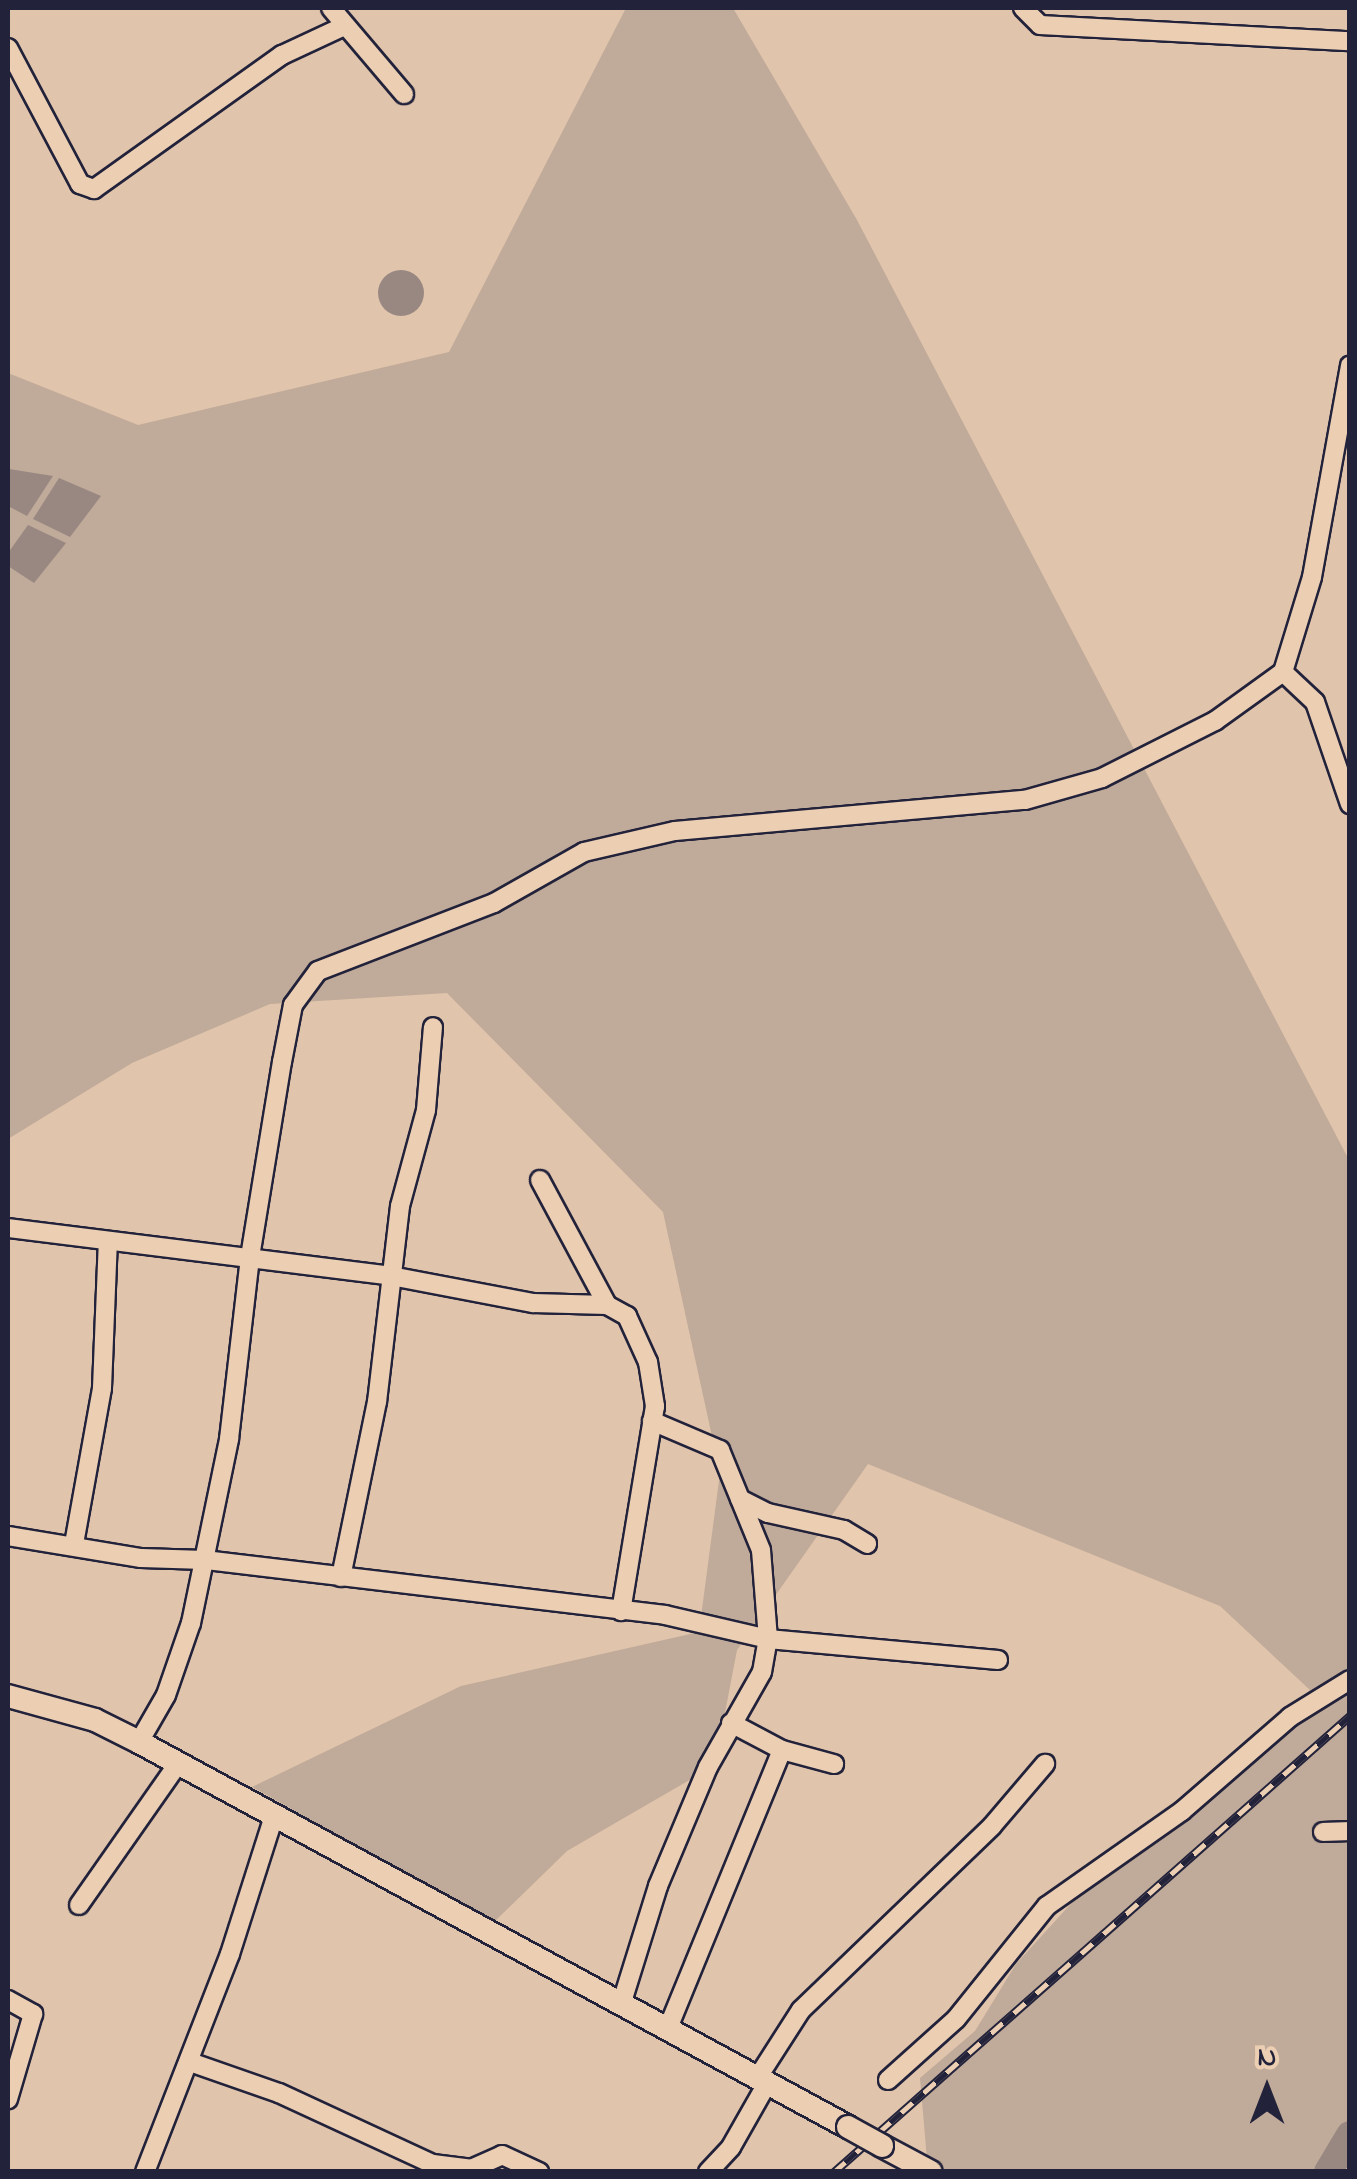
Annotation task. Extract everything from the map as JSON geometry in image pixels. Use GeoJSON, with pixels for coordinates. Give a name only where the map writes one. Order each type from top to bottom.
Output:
{"type":"FeatureCollection","features":[{"type":"Feature","properties":{"kind":"street"},"geometry":{"type":"LineString","coordinates":[[331,8],[342,26],[404,94]]}},
{"type":"Feature","properties":{"kind":"street"},"geometry":{"type":"LineString","coordinates":[[1022,8],[1040,25],[1350,41]]}},
{"type":"Feature","properties":{"kind":"street"},"geometry":{"type":"LineString","coordinates":[[8,48],[80,184],[94,189],[282,55],[342,26]]}},
{"type":"Feature","properties":{"kind":"street"},"geometry":{"type":"LineString","coordinates":[[139,1742],[180,1658],[205,1560],[229,1439],[250,1256],[294,1006],[318,971],[494,903],[584,852],[635,838],[973,807],[1082,786],[1215,722],[1283,672],[1312,577],[1350,364]]}},
{"type":"Feature","properties":{"kind":"street"},"geometry":{"type":"LineString","coordinates":[[1283,672],[1315,702],[1350,804]]}},
{"type":"Feature","properties":{"kind":"street"},"geometry":{"type":"LineString","coordinates":[[340,1577],[378,1402],[400,1206],[426,1110],[433,1027]]}},
{"type":"Feature","properties":{"kind":"street"},"geometry":{"type":"LineString","coordinates":[[540,1180],[607,1305]]}},
{"type":"Feature","properties":{"kind":"street"},"geometry":{"type":"LineString","coordinates":[[8,1228],[391,1276],[533,1303],[607,1305],[627,1316],[648,1362],[652,1421],[621,1611]]}},
{"type":"Feature","properties":{"kind":"street"},"geometry":{"type":"LineString","coordinates":[[74,1544],[102,1388],[108,1241]]}},
{"type":"Feature","properties":{"kind":"street"},"geometry":{"type":"LineString","coordinates":[[622,2005],[658,1886],[731,1723],[762,1672],[768,1639],[761,1550],[720,1450],[652,1421]]}},
{"type":"Feature","properties":{"kind":"street"},"geometry":{"type":"LineString","coordinates":[[740,1499],[768,1514],[844,1530],[867,1544]]}},
{"type":"Feature","properties":{"kind":"street"},"geometry":{"type":"LineString","coordinates":[[8,1536],[142,1558],[205,1560],[621,1611],[768,1639],[998,1660]]}},
{"type":"Feature","properties":{"kind":"street"},"geometry":{"type":"LineString","coordinates":[[888,2080],[956,2019],[1047,1906],[1182,1811],[1290,1718],[1350,1680]]}},
{"type":"Feature","properties":{"kind":"street"},"geometry":{"type":"LineString","coordinates":[[8,1696],[95,1720],[139,1742],[932,2172]]}},
{"type":"Feature","properties":{"kind":"street"},"geometry":{"type":"LineString","coordinates":[[731,1723],[782,1750],[834,1764]]}},
{"type":"Feature","properties":{"kind":"street"},"geometry":{"type":"LineString","coordinates":[[668,2028],[782,1750]]}},
{"type":"Feature","properties":{"kind":"street"},"geometry":{"type":"LineString","coordinates":[[79,1905],[177,1764]]}},
{"type":"Feature","properties":{"kind":"street"},"geometry":{"type":"LineString","coordinates":[[708,2172],[731,2148],[801,2010],[992,1826],[1044,1764]]}},
{"type":"Feature","properties":{"kind":"street"},"geometry":{"type":"LineString","coordinates":[[145,2171],[190,2062],[274,1816]]}},
{"type":"Feature","properties":{"kind":"street"},"geometry":{"type":"LineString","coordinates":[[1322,1832],[1350,1831]]}},
{"type":"Feature","properties":{"kind":"street"},"geometry":{"type":"LineString","coordinates":[[8,2000],[34,2014],[8,2098]]}},
{"type":"Feature","properties":{"kind":"street"},"geometry":{"type":"LineString","coordinates":[[190,2062],[279,2093],[434,2164],[471,2169],[502,2154],[539,2172]]}},
{"type":"Feature","properties":{"kind":"shaded area"},"geometry":{"type":"Polygon","coordinates":[[[626,8],[733,8],[857,220],[1349,1160],[1349,2164],[1331,2172],[928,2171],[920,2078],[975,2031],[1016,1964],[1108,1863],[1310,1690],[1220,1606],[868,1464],[737,1650],[723,1723],[693,1778],[567,1851],[494,1922],[252,1787],[461,1686],[699,1632],[720,1473],[663,1212],[447,993],[270,1004],[132,1063],[8,1139],[8,373],[138,425],[449,352],[626,8]]]}},
{"type":"Feature","properties":{"kind":"shaded area"},"geometry":{"type":"Polygon","coordinates":[[[401,270],[417,277],[424,293],[417,309],[401,316],[385,309],[378,293],[385,277],[401,270]]]}},
{"type":"Feature","properties":{"kind":"shaded area"},"geometry":{"type":"Polygon","coordinates":[[[9,469],[53,476],[27,516],[8,506],[9,469]]]}},
{"type":"Feature","properties":{"kind":"shaded area"},"geometry":{"type":"Polygon","coordinates":[[[59,478],[101,496],[70,537],[33,519],[59,478]]]}},
{"type":"Feature","properties":{"kind":"shaded area"},"geometry":{"type":"Polygon","coordinates":[[[28,525],[66,543],[34,583],[8,566],[8,553],[28,525]]]}},
{"type":"Feature","properties":{"kind":"waterway"},"geometry":{"type":"LineString","coordinates":[[1328,2172],[1350,2135]]}},
{"type":"Feature","properties":{"kind":"railway"},"geometry":{"type":"LineString","coordinates":[[834,2172],[1350,1716]]}}]}
